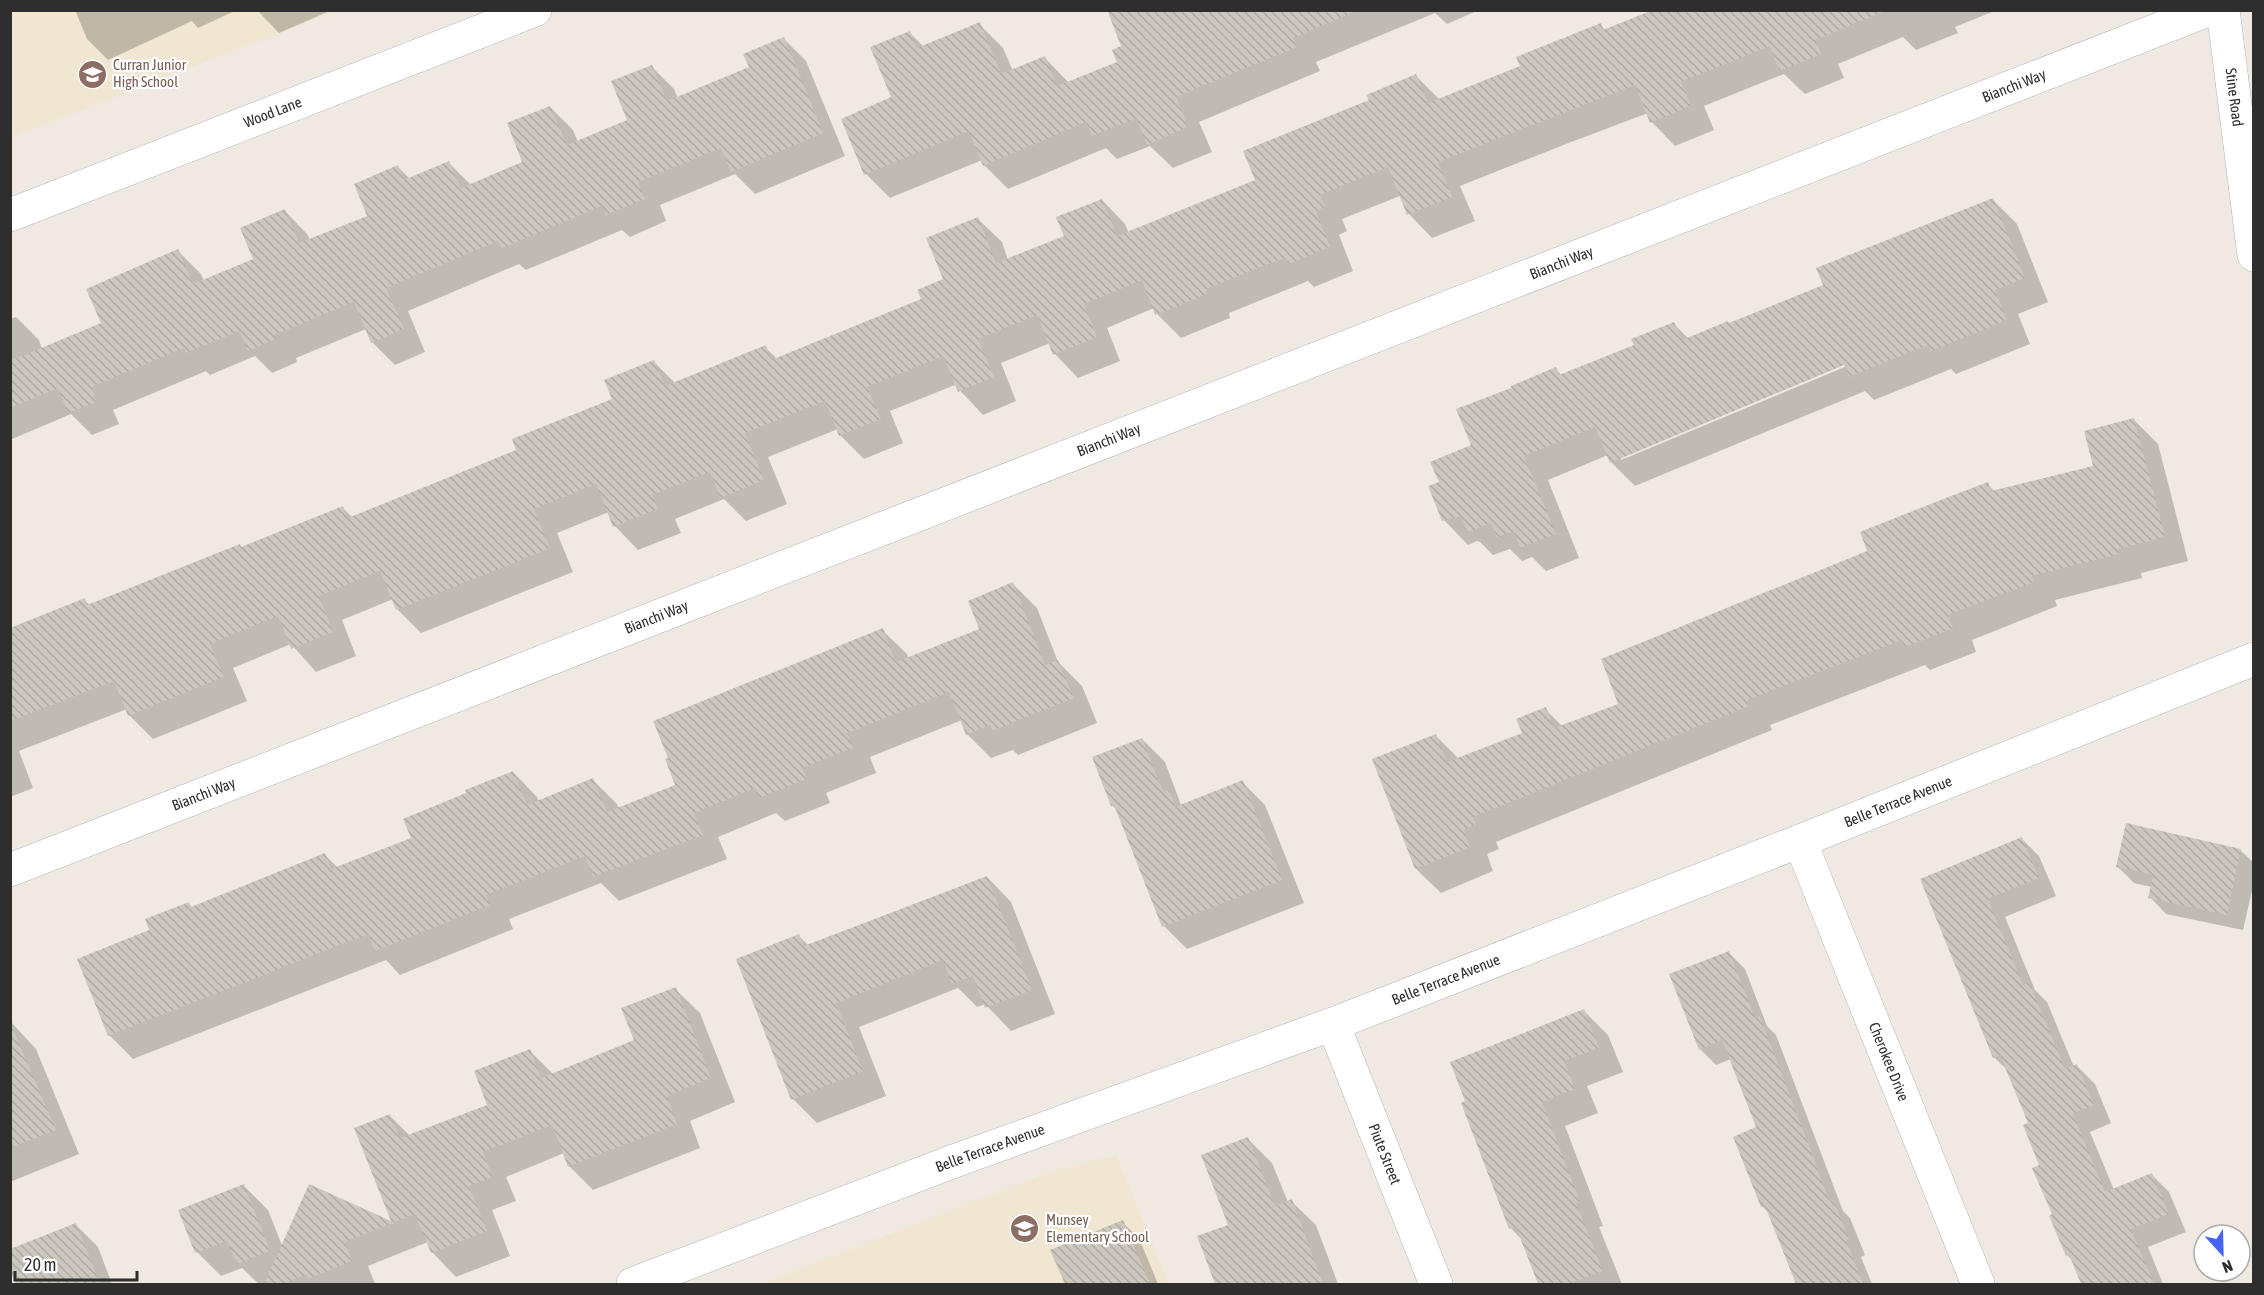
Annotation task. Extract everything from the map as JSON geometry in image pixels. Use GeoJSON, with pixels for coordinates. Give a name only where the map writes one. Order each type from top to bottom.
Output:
{"type":"FeatureCollection","features":[{"type":"Feature","properties":{"kind":"street","name":"Wood Lane"},"geometry":{"type":"LineString","coordinates":[[10,215],[535,10]]}},
{"type":"Feature","properties":{"kind":"street","name":"Bianchi Way"},"geometry":{"type":"LineString","coordinates":[[10,870],[2208,10]]}},
{"type":"Feature","properties":{"kind":"street","name":"Stine Road"},"geometry":{"type":"LineString","coordinates":[[2223,10],[2253,255]]}},
{"type":"Feature","properties":{"kind":"street","name":"Belle Terrace Avenue"},"geometry":{"type":"LineString","coordinates":[[633,1284],[949,1163],[1333,1024],[1800,842],[2253,659]]}},
{"type":"Feature","properties":{"kind":"street","name":"Cherokee Drive"},"geometry":{"type":"LineString","coordinates":[[1800,842],[1978,1284]]}},
{"type":"Feature","properties":{"kind":"street","name":"Piute Street"},"geometry":{"type":"LineString","coordinates":[[1333,1024],[1436,1284]]}},
{"type":"Feature","properties":{"kind":"shaded area","name":"Curran Junior High School"},"geometry":{"type":"Polygon","coordinates":[[[11,10],[335,10],[335,11],[11,138],[11,10]]]}},
{"type":"Feature","properties":{"kind":"shaded area","name":"Munsey Elementary School"},"geometry":{"type":"Polygon","coordinates":[[[1116,1155],[1169,1284],[761,1284],[1045,1174],[1116,1155]]]}},
{"type":"Feature","properties":{"kind":"building"},"geometry":{"type":"Polygon","coordinates":[[[1107,10],[1356,11],[1293,38],[1297,47],[1176,97],[1188,127],[1147,145],[1136,118],[1092,136],[1086,122],[983,166],[969,131],[864,175],[841,119],[891,97],[870,47],[910,31],[917,48],[980,22],[1001,74],[1045,56],[1057,86],[1117,62],[1112,50],[1121,46],[1107,10]]]}},
{"type":"Feature","properties":{"kind":"building"},"geometry":{"type":"Polygon","coordinates":[[[1653,10],[1883,12],[1815,40],[1821,54],[1779,71],[1770,46],[1681,82],[1691,106],[1650,123],[1635,85],[1438,162],[1452,197],[1407,215],[1388,167],[1320,195],[1325,207],[1316,211],[1330,247],[1289,264],[1286,257],[1206,289],[1207,294],[1155,315],[1142,280],[1084,304],[1097,337],[1053,355],[1037,315],[978,339],[994,377],[958,392],[943,356],[867,387],[881,419],[839,436],[825,401],[745,433],[764,480],[720,498],[710,472],[652,495],[658,509],[613,527],[596,484],[534,509],[550,548],[509,565],[396,610],[380,571],[319,596],[333,632],[291,649],[278,616],[210,644],[224,677],[128,716],[114,681],[10,721],[10,628],[85,598],[87,605],[343,506],[348,518],[516,450],[512,439],[612,399],[604,380],[654,360],[665,386],[766,345],[771,360],[921,299],[917,290],[943,279],[926,238],[978,217],[996,263],[1064,236],[1056,217],[1102,199],[1117,236],[1255,180],[1243,151],[1369,100],[1366,95],[1416,74],[1428,103],[1520,66],[1516,57],[1601,23],[1603,30],[1653,10]]]}},
{"type":"Feature","properties":{"kind":"building"},"geometry":{"type":"Polygon","coordinates":[[[784,37],[823,133],[731,172],[721,148],[638,182],[645,199],[606,215],[602,206],[502,248],[498,241],[386,288],[404,329],[371,343],[354,302],[274,335],[276,339],[248,351],[239,331],[186,353],[184,348],[91,387],[97,402],[68,413],[58,388],[10,408],[10,361],[101,323],[86,289],[178,249],[193,284],[253,259],[240,228],[285,209],[299,243],[367,216],[354,184],[398,165],[404,180],[449,161],[461,188],[522,162],[507,123],[550,106],[567,145],[627,120],[611,81],[652,65],[667,101],[749,67],[743,54],[784,37]]]}},
{"type":"Feature","properties":{"kind":"building"},"geometry":{"type":"Polygon","coordinates":[[[1993,198],[2025,278],[1995,290],[2007,320],[1931,351],[1928,345],[1849,377],[1844,365],[1610,463],[1595,427],[1524,456],[1556,534],[1520,548],[1514,531],[1497,538],[1491,523],[1468,532],[1461,516],[1442,521],[1428,486],[1439,482],[1430,462],[1471,445],[1456,409],[1511,388],[1511,386],[1556,367],[1559,375],[1634,345],[1631,339],[1674,322],[1682,340],[1728,321],[1729,323],[1823,285],[1816,268],[1993,198]]]}},
{"type":"Feature","properties":{"kind":"building"},"geometry":{"type":"Polygon","coordinates":[[[2134,418],[2165,537],[2118,549],[2119,554],[2032,576],[2034,582],[1948,615],[1953,628],[1905,647],[1902,640],[1747,700],[1749,706],[1473,817],[1476,824],[1464,829],[1470,847],[1415,869],[1372,759],[1436,734],[1447,762],[1522,733],[1516,719],[1546,707],[1554,728],[1618,704],[1601,659],[1867,551],[1860,532],[1938,501],[1988,482],[1991,491],[2093,466],[2084,431],[2134,418]]]}},
{"type":"Feature","properties":{"kind":"building"},"geometry":{"type":"Polygon","coordinates":[[[1013,582],[1045,665],[1058,660],[1074,698],[992,731],[990,725],[966,735],[949,692],[847,733],[853,748],[802,768],[807,779],[759,798],[755,788],[694,813],[703,835],[593,877],[585,856],[486,895],[490,905],[375,951],[368,934],[108,1036],[77,959],[149,930],[145,919],[189,902],[191,907],[325,853],[331,869],[411,838],[403,819],[513,771],[527,805],[593,778],[607,812],[675,785],[665,759],[668,758],[653,721],[883,628],[896,662],[979,629],[968,601],[1013,582]]]}},
{"type":"Feature","properties":{"kind":"building"},"geometry":{"type":"Polygon","coordinates":[[[1142,738],[1163,792],[1169,790],[1175,807],[1243,780],[1282,880],[1162,927],[1114,805],[1111,806],[1092,757],[1142,738]]]}},
{"type":"Feature","properties":{"kind":"building"},"geometry":{"type":"Polygon","coordinates":[[[2126,823],[2241,849],[2227,915],[2148,898],[2153,875],[2116,867],[2126,823]]]}},
{"type":"Feature","properties":{"kind":"building"},"geometry":{"type":"Polygon","coordinates":[[[2022,837],[2039,878],[1988,899],[2023,985],[2029,982],[2065,1069],[2077,1064],[2094,1105],[2073,1114],[2105,1192],[2152,1173],[2169,1214],[2131,1229],[2154,1284],[2081,1284],[2069,1254],[2066,1256],[2049,1216],[2052,1214],[2032,1168],[2039,1165],[2023,1125],[2028,1123],[2000,1055],[1993,1058],[1920,879],[2022,837]]]}},
{"type":"Feature","properties":{"kind":"building"},"geometry":{"type":"Polygon","coordinates":[[[987,876],[1032,990],[985,1008],[973,976],[952,984],[943,960],[836,1003],[863,1071],[791,1100],[736,959],[799,934],[804,946],[987,876]]]}},
{"type":"Feature","properties":{"kind":"building"},"geometry":{"type":"Polygon","coordinates":[[[1729,951],[1755,1018],[1760,1016],[1830,1202],[1834,1200],[1849,1239],[1846,1240],[1863,1284],[1796,1284],[1765,1206],[1761,1207],[1733,1137],[1756,1127],[1722,1040],[1699,1050],[1669,974],[1729,951]]]}},
{"type":"Feature","properties":{"kind":"building"},"geometry":{"type":"Polygon","coordinates":[[[676,987],[711,1078],[667,1096],[677,1124],[568,1167],[552,1125],[483,1152],[493,1177],[469,1186],[487,1231],[431,1253],[415,1214],[345,1242],[352,1261],[308,1279],[306,1275],[282,1284],[264,1284],[309,1184],[391,1221],[354,1128],[390,1114],[400,1138],[487,1105],[474,1071],[530,1049],[541,1078],[634,1040],[621,1008],[676,987]]]}},
{"type":"Feature","properties":{"kind":"building"},"geometry":{"type":"Polygon","coordinates":[[[1584,1009],[1599,1048],[1564,1061],[1575,1089],[1542,1102],[1580,1202],[1576,1203],[1603,1271],[1569,1284],[1538,1284],[1516,1227],[1509,1229],[1461,1103],[1465,1101],[1450,1062],[1584,1009]]]}},
{"type":"Feature","properties":{"kind":"building"},"geometry":{"type":"Polygon","coordinates":[[[10,1022],[56,1130],[10,1148],[10,1022]]]}},
{"type":"Feature","properties":{"kind":"building"},"geometry":{"type":"Polygon","coordinates":[[[1248,1137],[1275,1206],[1292,1199],[1323,1284],[1215,1284],[1197,1236],[1228,1225],[1201,1155],[1248,1137]]]}},
{"type":"Feature","properties":{"kind":"building"},"geometry":{"type":"Polygon","coordinates":[[[244,1184],[270,1251],[237,1264],[227,1241],[195,1253],[178,1210],[244,1184]]]}},
{"type":"Feature","properties":{"kind":"building"},"geometry":{"type":"Polygon","coordinates":[[[1123,1220],[1150,1284],[1065,1284],[1050,1250],[1123,1220]]]}},
{"type":"Feature","properties":{"kind":"building"},"geometry":{"type":"Polygon","coordinates":[[[76,1223],[100,1284],[16,1284],[10,1271],[10,1249],[76,1223]]]}},
{"type":"Feature","properties":{"kind":"place","name":"Curran Junior High School"},"geometry":{"type":"Point","coordinates":[92,74]}},
{"type":"Feature","properties":{"kind":"place","name":"Munsey Elementary School"},"geometry":{"type":"Point","coordinates":[1025,1229]}}]}
